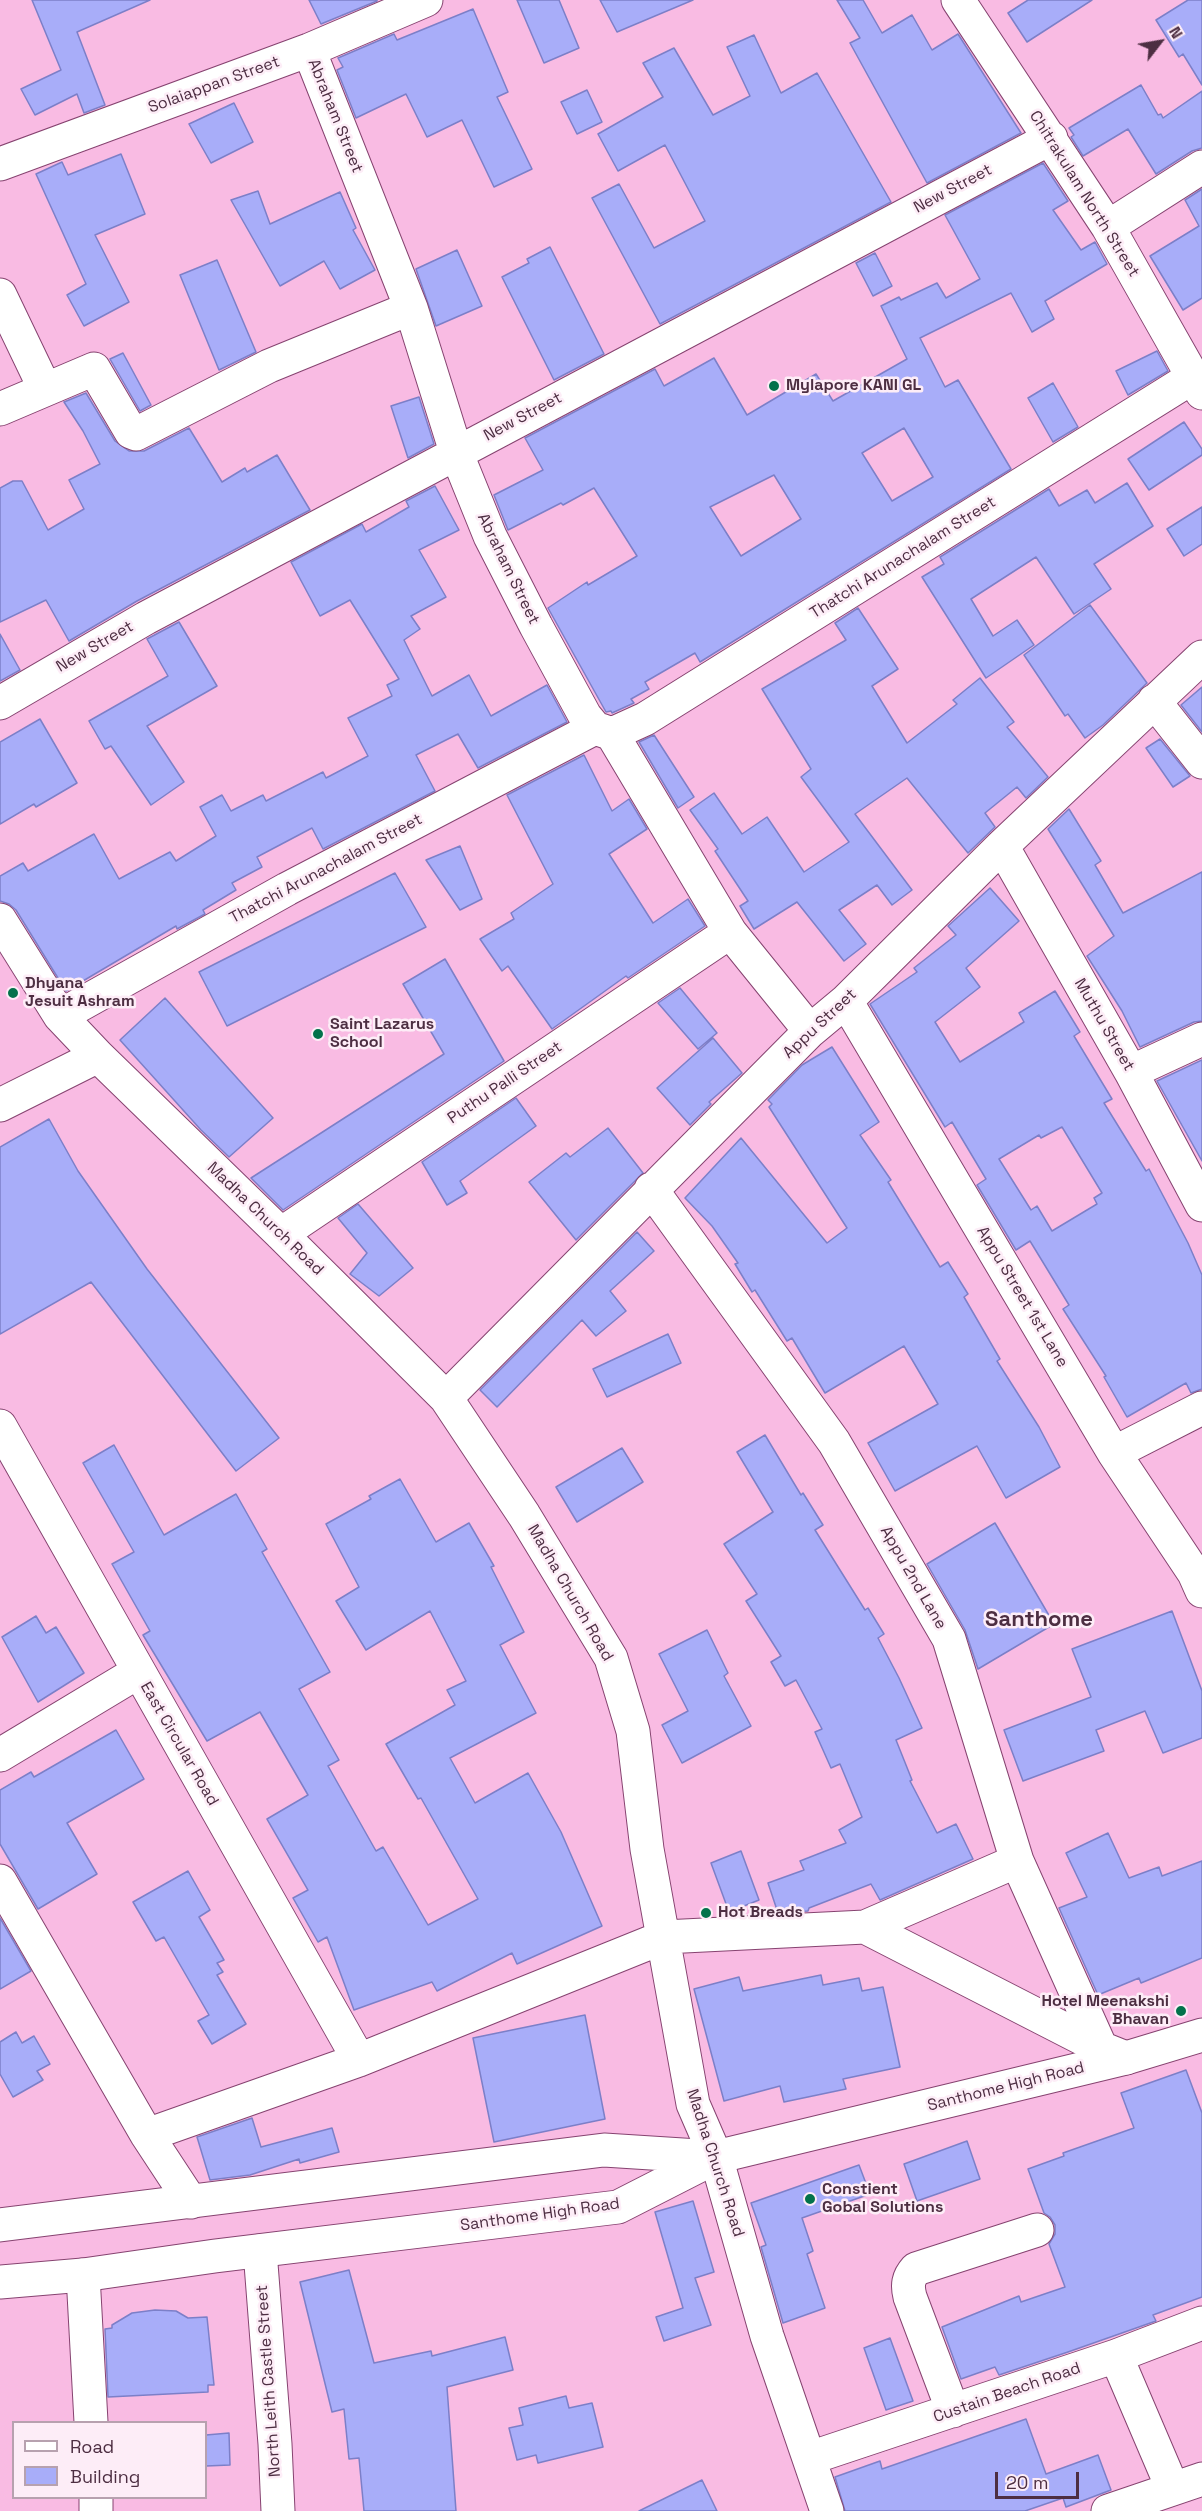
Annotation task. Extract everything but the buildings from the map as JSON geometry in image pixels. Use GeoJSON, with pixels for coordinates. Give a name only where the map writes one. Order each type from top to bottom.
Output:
{"type":"FeatureCollection","features":[{"type":"Feature","properties":{"kind":"street","name":"Chitrakulam North Street"},"geometry":{"type":"LineString","coordinates":[[958,0],[1108,227],[1197,385]]}},
{"type":"Feature","properties":{"kind":"street","name":"Solaiappan Street"},"geometry":{"type":"LineString","coordinates":[[0,164],[309,50],[416,2]]}},
{"type":"Feature","properties":{"kind":"street","name":"Abraham Street"},"geometry":{"type":"LineString","coordinates":[[309,50],[411,308],[456,452],[490,536],[585,716],[603,731],[729,932],[810,1031]]}},
{"type":"Feature","properties":{"kind":"street","name":"New Street"},"geometry":{"type":"LineString","coordinates":[[0,703],[146,618],[1051,138]]}},
{"type":"Feature","properties":{"kind":"street"},"geometry":{"type":"LineString","coordinates":[[1108,227],[1202,166]]}},
{"type":"Feature","properties":{"kind":"street"},"geometry":{"type":"LineString","coordinates":[[0,295],[45,389]]}},
{"type":"Feature","properties":{"kind":"street"},"geometry":{"type":"LineString","coordinates":[[0,409],[96,369],[131,432],[136,434],[269,366],[411,308]]}},
{"type":"Feature","properties":{"kind":"street","name":"Thatchi Arunachalam Street"},"geometry":{"type":"LineString","coordinates":[[60,1016],[287,889],[603,731],[645,719],[1197,385]]}},
{"type":"Feature","properties":{"kind":"street","name":"Appu Street"},"geometry":{"type":"LineString","coordinates":[[446,1398],[810,1031],[846,1001],[1002,846],[1202,657]]}},
{"type":"Feature","properties":{"kind":"street"},"geometry":{"type":"LineString","coordinates":[[1154,701],[1202,762]]}},
{"type":"Feature","properties":{"kind":"street","name":"Muthu Street"},"geometry":{"type":"LineString","coordinates":[[1002,846],[1131,1072],[1202,1206]]}},
{"type":"Feature","properties":{"kind":"street","name":"Madha Church Road"},"geometry":{"type":"LineString","coordinates":[[0,920],[60,1016],[446,1398],[525,1515],[611,1658],[633,1731],[647,1849],[693,2104],[716,2157],[767,2336],[827,2511]]}},
{"type":"Feature","properties":{"kind":"street","name":"Puthu Palli Street"},"geometry":{"type":"LineString","coordinates":[[281,1234],[729,932]]}},
{"type":"Feature","properties":{"kind":"street","name":"Appu Street 1st Lane"},"geometry":{"type":"LineString","coordinates":[[846,1001],[1114,1453],[1194,1573],[1202,1591]]}},
{"type":"Feature","properties":{"kind":"street"},"geometry":{"type":"LineString","coordinates":[[1131,1072],[1202,1040]]}},
{"type":"Feature","properties":{"kind":"street"},"geometry":{"type":"LineString","coordinates":[[0,1105],[98,1056]]}},
{"type":"Feature","properties":{"kind":"street","name":"Appu 2nd Lane"},"geometry":{"type":"LineString","coordinates":[[651,1189],[834,1442],[949,1639],[1017,1861],[1114,2053]]}},
{"type":"Feature","properties":{"kind":"street"},"geometry":{"type":"LineString","coordinates":[[1114,1453],[1202,1408]]}},
{"type":"Feature","properties":{"kind":"street","name":"East Circular Road"},"geometry":{"type":"LineString","coordinates":[[0,1426],[12,1478],[138,1672],[359,2060]]}},
{"type":"Feature","properties":{"kind":"street"},"geometry":{"type":"LineString","coordinates":[[0,1755],[138,1672]]}},
{"type":"Feature","properties":{"kind":"street"},"geometry":{"type":"LineString","coordinates":[[147,2135],[359,2060],[664,1937],[865,1927],[1017,1861]]}},
{"type":"Feature","properties":{"kind":"street"},"geometry":{"type":"LineString","coordinates":[[0,1881],[147,2135],[191,2202]]}},
{"type":"Feature","properties":{"kind":"street"},"geometry":{"type":"LineString","coordinates":[[865,1927],[1114,2053]]}},
{"type":"Feature","properties":{"kind":"street","name":"Santhome High Road"},"geometry":{"type":"LineString","coordinates":[[0,2283],[83,2275],[618,2207],[716,2157],[1114,2053],[1200,2040]]}},
{"type":"Feature","properties":{"kind":"street"},"geometry":{"type":"LineString","coordinates":[[0,2225],[604,2150],[716,2157]]}},
{"type":"Feature","properties":{"kind":"street"},"geometry":{"type":"LineString","coordinates":[[953,2411],[910,2297],[908,2281],[916,2269],[1037,2230]]}},
{"type":"Feature","properties":{"kind":"street","name":"North Leith Castle Street"},"geometry":{"type":"LineString","coordinates":[[260,2251],[278,2511]]}},
{"type":"Feature","properties":{"kind":"street"},"geometry":{"type":"LineString","coordinates":[[83,2275],[91,2421]]}},
{"type":"Feature","properties":{"kind":"street","name":"Custain Beach Road"},"geometry":{"type":"LineString","coordinates":[[810,2458],[1116,2356],[1202,2323]]}},
{"type":"Feature","properties":{"kind":"street"},"geometry":{"type":"LineString","coordinates":[[1108,2511],[1187,2483],[1116,2356]]}},
{"type":"Feature","properties":{"kind":"place","name":"Mylapore KANI GL"},"geometry":{"type":"Point","coordinates":[774,386]}},
{"type":"Feature","properties":{"kind":"place","name":"Dhyana Jesuit Ashram"},"geometry":{"type":"Point","coordinates":[13,993]}},
{"type":"Feature","properties":{"kind":"place","name":"Saint Lazarus School"},"geometry":{"type":"Point","coordinates":[318,1034]}},
{"type":"Feature","properties":{"kind":"place","name":"Hot Breads"},"geometry":{"type":"Point","coordinates":[706,1913]}},
{"type":"Feature","properties":{"kind":"place","name":"Hotel Meenakshi Bhavan"},"geometry":{"type":"Point","coordinates":[1181,2011]}},
{"type":"Feature","properties":{"kind":"place","name":"Constient Gobal Solutions"},"geometry":{"type":"Point","coordinates":[810,2199]}},
{"type":"Feature","properties":{"kind":"district","name":"Santhome"},"geometry":{"type":"Point","coordinates":[1039,1620]}}]}
